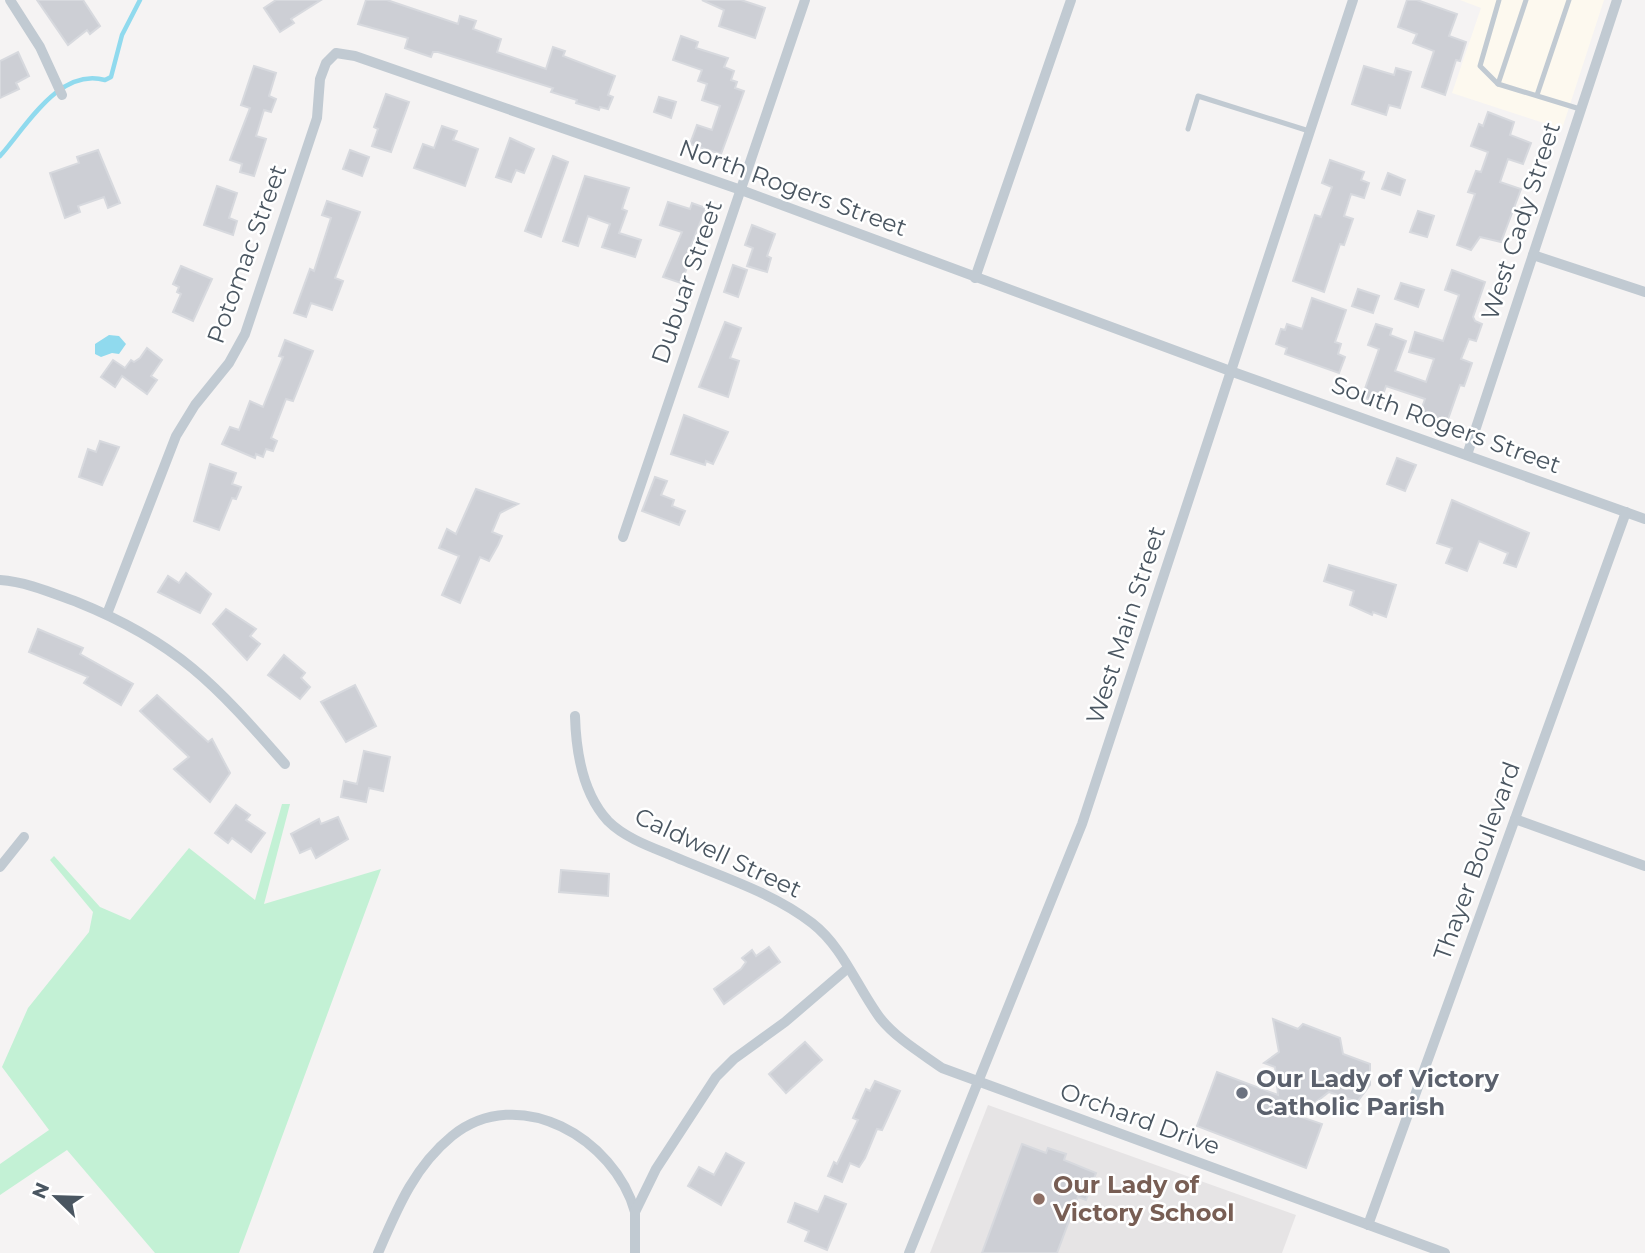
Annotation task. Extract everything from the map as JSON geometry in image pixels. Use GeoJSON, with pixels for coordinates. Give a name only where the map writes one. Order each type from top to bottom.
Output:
{"type":"FeatureCollection","features":[{"type":"Feature","properties":{"kind":"street"},"geometry":{"type":"LineString","coordinates":[[10,0],[40,47],[62,95]]}},
{"type":"Feature","properties":{"kind":"street","name":"Dubuar Street"},"geometry":{"type":"LineString","coordinates":[[623,537],[805,0]]}},
{"type":"Feature","properties":{"kind":"street"},"geometry":{"type":"LineString","coordinates":[[975,278],[1071,0]]}},
{"type":"Feature","properties":{"kind":"street","name":"West Main Street"},"geometry":{"type":"LineString","coordinates":[[909,1253],[1082,824],[1233,372],[1353,0]]}},
{"type":"Feature","properties":{"kind":"street","name":"West Cady Street"},"geometry":{"type":"LineString","coordinates":[[1467,455],[1617,0]]}},
{"type":"Feature","properties":{"kind":"street","name":"North Rogers Street"},"geometry":{"type":"LineString","coordinates":[[336,53],[355,56],[741,190],[1233,372]]}},
{"type":"Feature","properties":{"kind":"street","name":"Potomac Street"},"geometry":{"type":"LineString","coordinates":[[107,614],[176,436],[195,405],[229,363],[245,334],[317,118],[320,79],[326,63],[336,53]]}},
{"type":"Feature","properties":{"kind":"street"},"geometry":{"type":"LineString","coordinates":[[1533,255],[1645,292]]}},
{"type":"Feature","properties":{"kind":"street","name":"South Rogers Street"},"geometry":{"type":"LineString","coordinates":[[1233,372],[1645,519]]}},
{"type":"Feature","properties":{"kind":"street","name":"Thayer Boulevard"},"geometry":{"type":"LineString","coordinates":[[1368,1225],[1626,512]]}},
{"type":"Feature","properties":{"kind":"street"},"geometry":{"type":"LineString","coordinates":[[0,580],[50,592],[107,614],[148,635],[190,663],[222,691],[285,764]]}},
{"type":"Feature","properties":{"kind":"street","name":"Caldwell Street"},"geometry":{"type":"LineString","coordinates":[[576,716],[576,739],[586,783],[607,819],[645,844],[789,906],[828,938],[873,1007],[894,1032],[942,1068],[978,1082]]}},
{"type":"Feature","properties":{"kind":"street"},"geometry":{"type":"LineString","coordinates":[[1514,819],[1645,866]]}},
{"type":"Feature","properties":{"kind":"street"},"geometry":{"type":"LineString","coordinates":[[0,867],[24,837]]}},
{"type":"Feature","properties":{"kind":"street"},"geometry":{"type":"LineString","coordinates":[[635,1212],[656,1169],[716,1077],[734,1059],[785,1022],[848,968]]}},
{"type":"Feature","properties":{"kind":"street","name":"Orchard Drive"},"geometry":{"type":"LineString","coordinates":[[978,1082],[1445,1253]]}},
{"type":"Feature","properties":{"kind":"street"},"geometry":{"type":"LineString","coordinates":[[378,1253],[401,1199],[427,1161],[462,1129],[492,1117],[532,1118],[555,1124],[584,1138],[615,1168],[624,1182],[635,1212],[635,1253]]}},
{"type":"Feature","properties":{"kind":"lane"},"geometry":{"type":"LineString","coordinates":[[1499,0],[1480,66],[1498,83],[1580,109]]}},
{"type":"Feature","properties":{"kind":"lane"},"geometry":{"type":"LineString","coordinates":[[1498,83],[1527,0]]}},
{"type":"Feature","properties":{"kind":"lane"},"geometry":{"type":"LineString","coordinates":[[1537,95],[1569,0]]}},
{"type":"Feature","properties":{"kind":"lane"},"geometry":{"type":"LineString","coordinates":[[1188,129],[1198,96],[1311,131]]}},
{"type":"Feature","properties":{"kind":"shaded area"},"geometry":{"type":"Polygon","coordinates":[[[1460,0],[1604,0],[1562,129],[1452,93],[1481,8],[1460,0]]]}},
{"type":"Feature","properties":{"kind":"shaded area"},"geometry":{"type":"Polygon","coordinates":[[[988,1105],[1296,1215],[1282,1253],[930,1253],[988,1105]]]}},
{"type":"Feature","properties":{"kind":"green space"},"geometry":{"type":"Polygon","coordinates":[[[282,804],[290,804],[264,904],[381,869],[239,1253],[155,1253],[67,1150],[0,1195],[0,1164],[49,1130],[2,1067],[28,1008],[89,932],[93,912],[50,860],[54,856],[100,907],[130,920],[189,848],[255,900],[282,804]]]}},
{"type":"Feature","properties":{"kind":"water"},"geometry":{"type":"Polygon","coordinates":[[[109,335],[119,336],[126,344],[119,354],[112,353],[101,357],[95,354],[95,344],[109,335]]]}},
{"type":"Feature","properties":{"kind":"building"},"geometry":{"type":"Polygon","coordinates":[[[37,0],[83,0],[100,26],[90,34],[87,30],[68,45],[37,0]]]}},
{"type":"Feature","properties":{"kind":"building"},"geometry":{"type":"Polygon","coordinates":[[[276,0],[321,0],[291,19],[294,23],[280,32],[264,8],[276,0]]]}},
{"type":"Feature","properties":{"kind":"building"},"geometry":{"type":"Polygon","coordinates":[[[366,0],[387,0],[458,24],[460,16],[476,21],[473,29],[501,39],[497,52],[546,69],[553,47],[565,51],[563,56],[615,76],[608,95],[613,97],[608,109],[600,107],[599,110],[576,103],[577,100],[551,92],[553,88],[438,52],[433,52],[431,57],[405,48],[408,38],[358,24],[366,0]]]}},
{"type":"Feature","properties":{"kind":"building"},"geometry":{"type":"Polygon","coordinates":[[[702,0],[741,0],[765,8],[755,38],[719,26],[724,10],[702,0]]]}},
{"type":"Feature","properties":{"kind":"building"},"geometry":{"type":"Polygon","coordinates":[[[1407,0],[1417,0],[1457,14],[1449,36],[1466,42],[1460,61],[1456,60],[1445,95],[1422,87],[1434,51],[1413,43],[1417,34],[1398,27],[1407,0]]]}},
{"type":"Feature","properties":{"kind":"building"},"geometry":{"type":"Polygon","coordinates":[[[681,36],[698,42],[696,48],[728,58],[724,67],[734,71],[731,80],[737,82],[735,88],[744,91],[721,154],[690,144],[697,125],[712,130],[720,106],[702,100],[707,84],[698,81],[702,70],[673,60],[681,36]]]}},
{"type":"Feature","properties":{"kind":"building"},"geometry":{"type":"Polygon","coordinates":[[[18,52],[29,76],[16,83],[19,89],[0,98],[0,61],[18,52]]]}},
{"type":"Feature","properties":{"kind":"building"},"geometry":{"type":"Polygon","coordinates":[[[254,66],[276,73],[269,96],[276,99],[271,112],[264,110],[256,136],[266,139],[254,176],[240,172],[242,164],[230,160],[250,108],[241,105],[254,66]]]}},
{"type":"Feature","properties":{"kind":"building"},"geometry":{"type":"Polygon","coordinates":[[[1364,66],[1394,75],[1396,68],[1411,72],[1400,108],[1389,105],[1386,115],[1352,104],[1364,66]]]}},
{"type":"Feature","properties":{"kind":"building"},"geometry":{"type":"Polygon","coordinates":[[[386,94],[409,102],[391,152],[372,146],[378,129],[374,127],[386,94]]]}},
{"type":"Feature","properties":{"kind":"building"},"geometry":{"type":"Polygon","coordinates":[[[659,97],[676,102],[671,118],[654,112],[659,97]]]}},
{"type":"Feature","properties":{"kind":"building"},"geometry":{"type":"Polygon","coordinates":[[[1488,112],[1514,122],[1510,135],[1531,143],[1523,164],[1508,159],[1500,182],[1521,189],[1501,242],[1480,237],[1471,250],[1457,245],[1475,194],[1468,192],[1476,171],[1481,172],[1488,152],[1471,146],[1479,124],[1483,126],[1488,112]]]}},
{"type":"Feature","properties":{"kind":"building"},"geometry":{"type":"Polygon","coordinates":[[[442,126],[457,131],[453,140],[478,149],[465,186],[414,168],[423,144],[434,148],[442,126]]]}},
{"type":"Feature","properties":{"kind":"building"},"geometry":{"type":"Polygon","coordinates":[[[510,138],[534,149],[524,173],[516,170],[511,182],[496,177],[510,138]]]}},
{"type":"Feature","properties":{"kind":"building"},"geometry":{"type":"Polygon","coordinates":[[[98,150],[120,203],[108,208],[104,197],[78,206],[80,212],[65,218],[50,173],[79,163],[77,157],[98,150]]]}},
{"type":"Feature","properties":{"kind":"building"},"geometry":{"type":"Polygon","coordinates":[[[350,150],[369,157],[362,176],[343,169],[350,150]]]}},
{"type":"Feature","properties":{"kind":"building"},"geometry":{"type":"Polygon","coordinates":[[[553,156],[568,162],[541,237],[525,231],[553,156]]]}},
{"type":"Feature","properties":{"kind":"building"},"geometry":{"type":"Polygon","coordinates":[[[1330,160],[1364,172],[1361,180],[1369,183],[1364,198],[1351,194],[1344,216],[1353,219],[1344,245],[1340,244],[1324,292],[1293,281],[1315,215],[1321,217],[1332,187],[1322,183],[1330,160]]]}},
{"type":"Feature","properties":{"kind":"building"},"geometry":{"type":"Polygon","coordinates":[[[1388,173],[1405,180],[1400,195],[1382,189],[1388,173]]]}},
{"type":"Feature","properties":{"kind":"building"},"geometry":{"type":"Polygon","coordinates":[[[585,176],[629,188],[622,209],[627,211],[619,233],[641,240],[635,257],[602,247],[610,224],[588,216],[578,246],[563,241],[585,176]]]}},
{"type":"Feature","properties":{"kind":"building"},"geometry":{"type":"Polygon","coordinates":[[[217,186],[237,193],[229,218],[237,221],[233,235],[204,225],[217,186]]]}},
{"type":"Feature","properties":{"kind":"building"},"geometry":{"type":"Polygon","coordinates":[[[327,201],[360,212],[335,278],[343,281],[332,310],[311,303],[306,317],[294,313],[310,269],[314,271],[331,218],[322,215],[327,201]]]}},
{"type":"Feature","properties":{"kind":"building"},"geometry":{"type":"Polygon","coordinates":[[[668,202],[690,209],[692,203],[706,208],[686,258],[690,260],[681,283],[663,277],[682,232],[660,225],[668,202]]]}},
{"type":"Feature","properties":{"kind":"building"},"geometry":{"type":"Polygon","coordinates":[[[1418,211],[1434,216],[1427,237],[1410,232],[1418,211]]]}},
{"type":"Feature","properties":{"kind":"building"},"geometry":{"type":"Polygon","coordinates":[[[752,225],[775,234],[767,256],[771,258],[767,272],[747,266],[753,248],[745,245],[752,225]]]}},
{"type":"Feature","properties":{"kind":"building"},"geometry":{"type":"Polygon","coordinates":[[[733,265],[747,270],[738,297],[724,292],[733,265]]]}},
{"type":"Feature","properties":{"kind":"building"},"geometry":{"type":"Polygon","coordinates":[[[181,266],[212,279],[193,321],[173,312],[181,294],[177,292],[179,287],[173,284],[181,266]]]}},
{"type":"Feature","properties":{"kind":"building"},"geometry":{"type":"Polygon","coordinates":[[[1452,270],[1485,282],[1473,317],[1482,324],[1476,341],[1469,339],[1461,359],[1472,363],[1464,386],[1460,385],[1447,422],[1420,413],[1425,399],[1386,386],[1380,403],[1362,397],[1379,349],[1368,345],[1376,324],[1392,329],[1390,335],[1406,341],[1395,371],[1426,382],[1434,359],[1409,352],[1415,332],[1443,341],[1459,295],[1445,290],[1452,270]]]}},
{"type":"Feature","properties":{"kind":"building"},"geometry":{"type":"Polygon","coordinates":[[[1401,283],[1424,290],[1418,307],[1395,299],[1401,283]]]}},
{"type":"Feature","properties":{"kind":"building"},"geometry":{"type":"Polygon","coordinates":[[[1358,289],[1379,296],[1373,313],[1352,306],[1358,289]]]}},
{"type":"Feature","properties":{"kind":"building"},"geometry":{"type":"Polygon","coordinates":[[[1312,298],[1346,310],[1335,342],[1341,344],[1338,354],[1345,357],[1339,373],[1285,354],[1287,348],[1276,344],[1281,329],[1285,330],[1287,324],[1302,329],[1312,298]]]}},
{"type":"Feature","properties":{"kind":"building"},"geometry":{"type":"Polygon","coordinates":[[[725,322],[741,328],[730,358],[739,361],[728,397],[699,387],[725,322]]]}},
{"type":"Feature","properties":{"kind":"building"},"geometry":{"type":"Polygon","coordinates":[[[285,340],[313,351],[293,401],[286,399],[271,438],[277,441],[273,451],[266,449],[263,457],[256,454],[255,458],[222,444],[230,427],[239,430],[250,401],[263,407],[283,357],[279,356],[285,340]]]}},
{"type":"Feature","properties":{"kind":"building"},"geometry":{"type":"Polygon","coordinates":[[[147,348],[162,360],[151,376],[157,380],[147,394],[122,376],[115,387],[101,377],[113,360],[125,368],[131,360],[134,362],[140,358],[147,348]]]}},
{"type":"Feature","properties":{"kind":"building"},"geometry":{"type":"Polygon","coordinates":[[[684,415],[728,432],[713,464],[706,461],[705,465],[671,454],[684,415]]]}},
{"type":"Feature","properties":{"kind":"building"},"geometry":{"type":"Polygon","coordinates":[[[100,441],[119,447],[102,485],[79,477],[88,449],[96,452],[100,441]]]}},
{"type":"Feature","properties":{"kind":"building"},"geometry":{"type":"Polygon","coordinates":[[[1397,458],[1416,465],[1405,491],[1387,484],[1397,458]]]}},
{"type":"Feature","properties":{"kind":"building"},"geometry":{"type":"Polygon","coordinates":[[[210,464],[236,473],[232,484],[241,487],[236,499],[232,498],[219,530],[194,521],[210,464]]]}},
{"type":"Feature","properties":{"kind":"building"},"geometry":{"type":"Polygon","coordinates":[[[655,477],[667,481],[661,495],[674,500],[672,506],[685,511],[679,525],[642,511],[655,477]]]}},
{"type":"Feature","properties":{"kind":"building"},"geometry":{"type":"Polygon","coordinates":[[[476,489],[518,504],[500,513],[492,532],[502,536],[498,545],[489,561],[480,557],[460,603],[442,595],[459,556],[439,548],[447,529],[456,534],[476,489]]]}},
{"type":"Feature","properties":{"kind":"building"},"geometry":{"type":"Polygon","coordinates":[[[1452,500],[1529,533],[1516,567],[1504,563],[1508,553],[1479,541],[1467,571],[1446,563],[1452,548],[1437,543],[1452,500]]]}},
{"type":"Feature","properties":{"kind":"building"},"geometry":{"type":"Polygon","coordinates":[[[1329,565],[1396,585],[1386,617],[1373,612],[1372,615],[1350,605],[1354,591],[1324,581],[1329,565]]]}},
{"type":"Feature","properties":{"kind":"building"},"geometry":{"type":"Polygon","coordinates":[[[186,573],[211,594],[200,613],[158,592],[168,576],[179,583],[186,573]]]}},
{"type":"Feature","properties":{"kind":"building"},"geometry":{"type":"Polygon","coordinates":[[[226,609],[256,629],[250,636],[260,644],[247,660],[213,624],[226,609]]]}},
{"type":"Feature","properties":{"kind":"building"},"geometry":{"type":"Polygon","coordinates":[[[38,629],[83,648],[80,654],[133,684],[121,705],[84,683],[88,677],[29,652],[38,629]]]}},
{"type":"Feature","properties":{"kind":"building"},"geometry":{"type":"Polygon","coordinates":[[[284,655],[305,673],[301,678],[310,687],[300,699],[268,675],[284,655]]]}},
{"type":"Feature","properties":{"kind":"building"},"geometry":{"type":"Polygon","coordinates":[[[355,685],[376,726],[346,742],[321,702],[355,685]]]}},
{"type":"Feature","properties":{"kind":"building"},"geometry":{"type":"Polygon","coordinates":[[[157,695],[208,742],[212,739],[230,773],[210,802],[174,769],[189,757],[140,711],[157,695]]]}},
{"type":"Feature","properties":{"kind":"building"},"geometry":{"type":"Polygon","coordinates":[[[364,751],[390,757],[383,791],[369,788],[366,802],[341,797],[344,781],[357,784],[364,751]]]}},
{"type":"Feature","properties":{"kind":"building"},"geometry":{"type":"Polygon","coordinates":[[[236,805],[250,815],[246,820],[265,833],[251,852],[232,838],[228,843],[215,833],[236,805]]]}},
{"type":"Feature","properties":{"kind":"building"},"geometry":{"type":"Polygon","coordinates":[[[338,817],[348,839],[316,858],[311,848],[300,853],[291,834],[319,819],[321,824],[338,817]]]}},
{"type":"Feature","properties":{"kind":"building"},"geometry":{"type":"Polygon","coordinates":[[[561,870],[609,874],[608,896],[559,892],[561,870]]]}},
{"type":"Feature","properties":{"kind":"building"},"geometry":{"type":"Polygon","coordinates":[[[769,947],[780,962],[724,1004],[714,989],[741,969],[746,962],[742,958],[752,950],[756,956],[769,947]]]}},
{"type":"Feature","properties":{"kind":"building","name":"Our Lady of Victory Catholic Parish"},"geometry":{"type":"Polygon","coordinates":[[[1273,1019],[1298,1029],[1303,1024],[1340,1038],[1343,1054],[1370,1064],[1370,1085],[1357,1102],[1329,1092],[1298,1116],[1322,1124],[1306,1168],[1197,1126],[1217,1072],[1278,1095],[1275,1067],[1264,1063],[1279,1052],[1273,1019]]]}},
{"type":"Feature","properties":{"kind":"building"},"geometry":{"type":"Polygon","coordinates":[[[805,1042],[822,1060],[786,1093],[769,1074],[805,1042]]]}},
{"type":"Feature","properties":{"kind":"building"},"geometry":{"type":"Polygon","coordinates":[[[875,1081],[900,1091],[882,1130],[877,1129],[865,1158],[859,1167],[850,1163],[842,1182],[828,1176],[834,1162],[837,1164],[858,1120],[853,1118],[866,1089],[870,1091],[875,1081]]]}},
{"type":"Feature","properties":{"kind":"building","name":"Our Lady of Victory School"},"geometry":{"type":"Polygon","coordinates":[[[1022,1144],[1046,1153],[1048,1148],[1066,1154],[1064,1160],[1096,1173],[1086,1200],[1078,1197],[1057,1253],[982,1253],[1022,1144]]]}},
{"type":"Feature","properties":{"kind":"building"},"geometry":{"type":"Polygon","coordinates":[[[726,1153],[744,1163],[721,1205],[688,1186],[699,1167],[714,1175],[726,1153]]]}},
{"type":"Feature","properties":{"kind":"building"},"geometry":{"type":"Polygon","coordinates":[[[825,1196],[846,1204],[827,1250],[805,1241],[809,1231],[788,1222],[795,1203],[818,1212],[825,1196]]]}},
{"type":"Feature","properties":{"kind":"waterway"},"geometry":{"type":"LineString","coordinates":[[0,156],[45,102],[58,91],[73,82],[88,78],[105,80],[111,77],[122,35],[140,0]]}},
{"type":"Feature","properties":{"kind":"place","name":"Our Lady of Victory Catholic Parish"},"geometry":{"type":"Point","coordinates":[1242,1093]}},
{"type":"Feature","properties":{"kind":"place","name":"Our Lady of Victory School"},"geometry":{"type":"Point","coordinates":[1039,1199]}}]}
